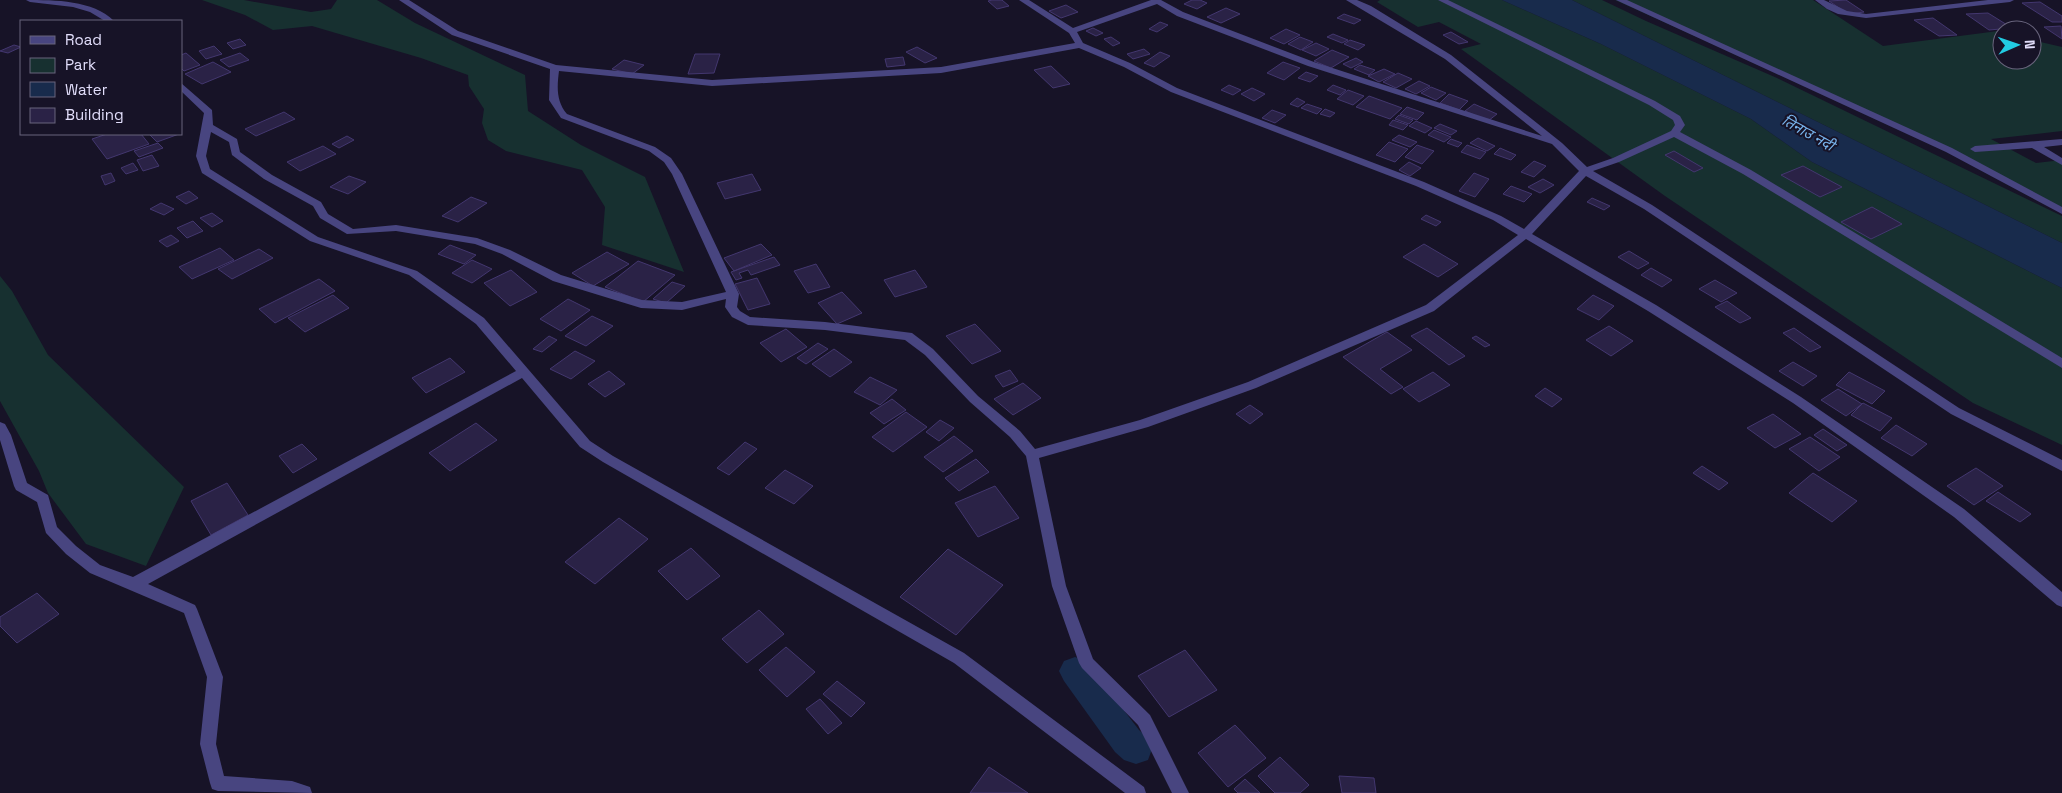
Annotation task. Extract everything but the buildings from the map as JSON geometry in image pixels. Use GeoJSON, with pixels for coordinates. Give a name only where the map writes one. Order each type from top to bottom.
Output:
{"type":"FeatureCollection","features":[{"type":"Feature","properties":{"kind":"street"},"geometry":{"type":"LineString","coordinates":[[30,0],[62,3],[100,12],[109,20]]}},
{"type":"Feature","properties":{"kind":"street"},"geometry":{"type":"LineString","coordinates":[[403,0],[455,33],[555,68],[712,83],[941,70],[1080,44]]}},
{"type":"Feature","properties":{"kind":"street"},"geometry":{"type":"LineString","coordinates":[[1023,0],[1072,31],[1080,44],[1174,90],[1464,202],[1497,218],[1652,308],[1797,400],[1959,513],[2062,601]]}},
{"type":"Feature","properties":{"kind":"street"},"geometry":{"type":"LineString","coordinates":[[1350,0],[1368,8],[1448,57],[1559,145],[1585,171],[1663,217],[1955,411],[2062,466]]}},
{"type":"Feature","properties":{"kind":"street"},"geometry":{"type":"LineString","coordinates":[[1032,456],[1143,424],[1252,385],[1430,308],[1525,235],[1585,171],[1616,160],[1674,133],[1680,125],[1677,118],[1442,0]]}},
{"type":"Feature","properties":{"kind":"street"},"geometry":{"type":"LineString","coordinates":[[1620,0],[1950,150],[2062,211]]}},
{"type":"Feature","properties":{"kind":"street"},"geometry":{"type":"LineString","coordinates":[[1819,0],[1838,12],[1848,15],[1866,16],[2010,0]]}},
{"type":"Feature","properties":{"kind":"street"},"geometry":{"type":"LineString","coordinates":[[1072,31],[1156,1],[1187,16],[1311,64],[1559,145]]}},
{"type":"Feature","properties":{"kind":"street"},"geometry":{"type":"LineString","coordinates":[[555,68],[552,96],[556,108],[564,116],[652,149],[668,160],[677,174],[733,294],[731,307],[736,314],[748,321],[825,326],[908,336],[929,352],[974,399],[1015,434],[1032,456],[1059,586],[1087,663],[1144,720],[1181,793]]}},
{"type":"Feature","properties":{"kind":"street"},"geometry":{"type":"LineString","coordinates":[[182,87],[209,112],[208,126],[201,156],[206,171],[314,239],[413,273],[480,321],[585,444],[959,658],[1138,793]]}},
{"type":"Feature","properties":{"kind":"street"},"geometry":{"type":"LineString","coordinates":[[208,126],[234,141],[235,153],[253,168],[317,204],[324,216],[351,232],[396,228],[477,242],[506,252],[557,278],[641,304],[682,306],[733,294]]}},
{"type":"Feature","properties":{"kind":"street"},"geometry":{"type":"LineString","coordinates":[[1674,133],[1747,172],[2062,364]]}},
{"type":"Feature","properties":{"kind":"street"},"geometry":{"type":"LineString","coordinates":[[1974,149],[2062,142]]}},
{"type":"Feature","properties":{"kind":"street"},"geometry":{"type":"LineString","coordinates":[[2034,145],[2062,162]]}},
{"type":"Feature","properties":{"kind":"street"},"geometry":{"type":"LineString","coordinates":[[134,584],[524,372]]}},
{"type":"Feature","properties":{"kind":"street"},"geometry":{"type":"LineString","coordinates":[[0,427],[5,435],[21,486],[43,499],[51,529],[71,550],[95,569],[190,609],[215,677],[208,744],[218,783],[292,789],[304,793]]}},
{"type":"Feature","properties":{"kind":"green space"},"geometry":{"type":"Polygon","coordinates":[[[202,0],[244,0],[311,12],[331,9],[337,0],[377,0],[415,23],[525,75],[528,111],[581,145],[645,177],[684,272],[602,245],[605,207],[582,170],[506,151],[488,140],[482,123],[484,109],[469,86],[468,75],[421,58],[312,26],[273,30],[245,15],[202,0]]]}},
{"type":"Feature","properties":{"kind":"green space"},"geometry":{"type":"Polygon","coordinates":[[[1380,0],[1502,0],[1601,44],[1751,119],[1812,162],[2062,288],[2062,445],[1973,403],[1665,196],[1461,49],[1481,44],[1439,22],[1418,27],[1377,2],[1380,0]]]}},
{"type":"Feature","properties":{"kind":"green space"},"geometry":{"type":"Polygon","coordinates":[[[1572,0],[1602,0],[1777,78],[2062,216],[2062,243],[1572,0]]]}},
{"type":"Feature","properties":{"kind":"green space"},"geometry":{"type":"Polygon","coordinates":[[[1615,0],[1813,0],[1883,46],[1992,32],[1992,70],[2042,70],[2042,42],[2062,47],[2062,131],[1991,139],[2036,163],[2062,160],[2062,208],[1915,135],[1615,0]]]}},
{"type":"Feature","properties":{"kind":"green space"},"geometry":{"type":"Polygon","coordinates":[[[0,276],[12,291],[48,355],[184,487],[146,566],[86,544],[48,493],[39,471],[0,401],[0,276]]]}},
{"type":"Feature","properties":{"kind":"water","name":"तिनाउ नदी"},"geometry":{"type":"Polygon","coordinates":[[[1502,0],[1572,0],[2062,243],[2062,288],[1812,162],[1751,119],[1601,44],[1502,0]]]}},
{"type":"Feature","properties":{"kind":"waterway"},"geometry":{"type":"LineString","coordinates":[[1075,671],[1127,741],[1136,749]]}}]}
